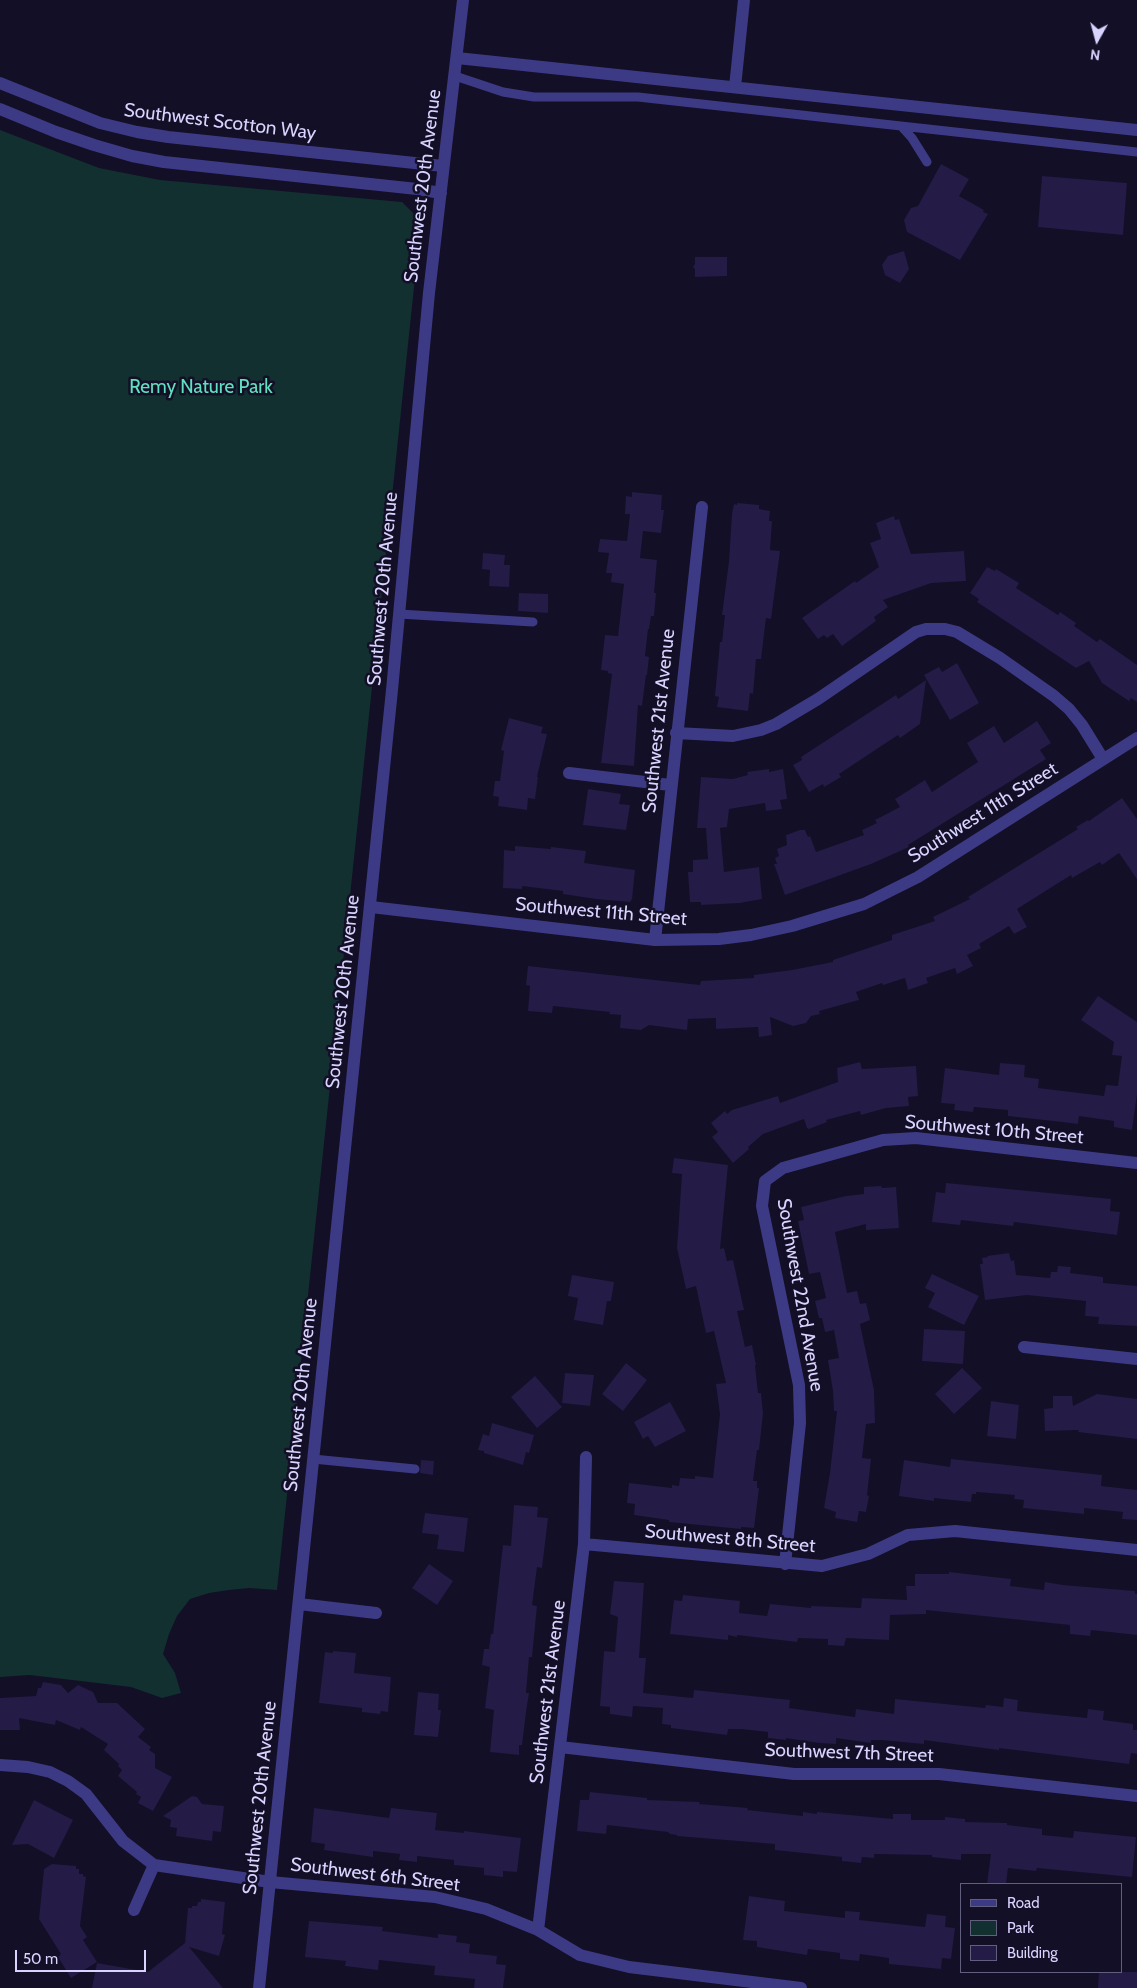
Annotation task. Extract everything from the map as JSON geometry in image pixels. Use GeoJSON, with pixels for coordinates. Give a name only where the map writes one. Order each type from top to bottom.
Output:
{"type":"FeatureCollection","features":[{"type":"Feature","properties":{"kind":"street","name":"Southwest 20th Avenue"},"geometry":{"type":"LineString","coordinates":[[259,1988],[370,907],[443,166],[463,0]]}},
{"type":"Feature","properties":{"kind":"street"},"geometry":{"type":"LineString","coordinates":[[735,87],[744,0]]}},
{"type":"Feature","properties":{"kind":"street"},"geometry":{"type":"LineString","coordinates":[[457,58],[1137,130]]}},
{"type":"Feature","properties":{"kind":"street","name":"Southwest Scotton Way"},"geometry":{"type":"LineString","coordinates":[[0,82],[100,123],[137,132],[168,137],[443,166]]}},
{"type":"Feature","properties":{"kind":"street"},"geometry":{"type":"LineString","coordinates":[[0,108],[56,132],[94,145],[156,161],[441,193]]}},
{"type":"Feature","properties":{"kind":"street","name":"Southwest 21st Avenue"},"geometry":{"type":"LineString","coordinates":[[655,940],[670,785],[702,507]]}},
{"type":"Feature","properties":{"kind":"street"},"geometry":{"type":"LineString","coordinates":[[676,732],[733,736],[761,730],[776,724],[818,699],[916,632],[936,628],[957,632],[1000,658],[1054,696],[1069,709],[1082,725],[1103,759]]}},
{"type":"Feature","properties":{"kind":"street","name":"Southwest 11th Street"},"geometry":{"type":"LineString","coordinates":[[370,907],[655,940],[719,939],[751,935],[792,926],[864,904],[918,878],[1137,738]]}},
{"type":"Feature","properties":{"kind":"street"},"geometry":{"type":"LineString","coordinates":[[570,773],[670,785]]}},
{"type":"Feature","properties":{"kind":"street","name":"Southwest 10th Street"},"geometry":{"type":"LineString","coordinates":[[765,1181],[783,1168],[883,1140],[908,1139],[1137,1163]]}},
{"type":"Feature","properties":{"kind":"street","name":"Southwest 22nd Avenue"},"geometry":{"type":"LineString","coordinates":[[765,1181],[762,1206],[799,1385],[800,1424],[785,1564]]}},
{"type":"Feature","properties":{"kind":"street"},"geometry":{"type":"LineString","coordinates":[[1024,1347],[1137,1359]]}},
{"type":"Feature","properties":{"kind":"street","name":"Southwest 21st Avenue"},"geometry":{"type":"LineString","coordinates":[[538,1930],[584,1544],[586,1457]]}},
{"type":"Feature","properties":{"kind":"street","name":"Southwest 8th Street"},"geometry":{"type":"LineString","coordinates":[[584,1544],[822,1566],[868,1554],[908,1536],[955,1531],[1137,1550]]}},
{"type":"Feature","properties":{"kind":"street"},"geometry":{"type":"LineString","coordinates":[[299,1604],[376,1613]]}},
{"type":"Feature","properties":{"kind":"street","name":"Southwest 7th Street"},"geometry":{"type":"LineString","coordinates":[[560,1747],[794,1774],[939,1774],[1137,1796]]}},
{"type":"Feature","properties":{"kind":"street"},"geometry":{"type":"LineString","coordinates":[[0,1765],[28,1767],[50,1772],[68,1781],[86,1794],[123,1841],[154,1866],[134,1910]]}},
{"type":"Feature","properties":{"kind":"street","name":"Southwest 6th Street"},"geometry":{"type":"LineString","coordinates":[[154,1866],[270,1882],[435,1897],[486,1909],[538,1930],[580,1955],[588,1957],[629,1967],[752,1985],[801,1988]]}},
{"type":"Feature","properties":{"kind":"lane"},"geometry":{"type":"LineString","coordinates":[[455,76],[502,92],[534,97],[557,98],[615,95],[638,97],[1137,152]]}},
{"type":"Feature","properties":{"kind":"lane"},"geometry":{"type":"LineString","coordinates":[[900,126],[912,138],[927,162]]}},
{"type":"Feature","properties":{"kind":"lane"},"geometry":{"type":"LineString","coordinates":[[399,614],[533,622]]}},
{"type":"Feature","properties":{"kind":"lane"},"geometry":{"type":"LineString","coordinates":[[314,1459],[415,1469]]}},
{"type":"Feature","properties":{"kind":"green space","name":"Remy Nature Park"},"geometry":{"type":"Polygon","coordinates":[[[0,130],[99,168],[160,180],[402,202],[421,221],[277,1590],[249,1588],[229,1590],[209,1593],[190,1599],[177,1616],[163,1654],[175,1673],[181,1693],[162,1698],[131,1687],[30,1675],[0,1677],[0,130]]]}},
{"type":"Feature","properties":{"kind":"building"},"geometry":{"type":"Polygon","coordinates":[[[941,164],[969,179],[959,196],[988,214],[960,260],[907,232],[904,220],[911,208],[918,206],[941,164]]]}},
{"type":"Feature","properties":{"kind":"building"},"geometry":{"type":"Polygon","coordinates":[[[1042,176],[1127,183],[1123,235],[1038,227],[1042,176]]]}},
{"type":"Feature","properties":{"kind":"building"},"geometry":{"type":"Polygon","coordinates":[[[904,251],[909,269],[900,283],[885,275],[882,265],[888,256],[904,251]]]}},
{"type":"Feature","properties":{"kind":"building"},"geometry":{"type":"Polygon","coordinates":[[[695,257],[727,257],[727,276],[695,277],[695,269],[693,267],[695,257]]]}},
{"type":"Feature","properties":{"kind":"building"},"geometry":{"type":"Polygon","coordinates":[[[632,492],[662,495],[661,510],[664,510],[661,533],[643,531],[640,558],[657,560],[654,593],[656,593],[654,616],[651,616],[648,629],[645,656],[649,657],[647,675],[642,706],[638,705],[634,766],[601,763],[612,674],[601,670],[605,635],[618,636],[624,584],[611,582],[612,573],[606,573],[609,553],[598,552],[600,539],[627,541],[630,514],[625,514],[626,496],[632,497],[632,492]]]}},
{"type":"Feature","properties":{"kind":"building"},"geometry":{"type":"Polygon","coordinates":[[[737,503],[759,505],[759,509],[770,511],[769,521],[772,521],[770,550],[780,551],[771,619],[766,618],[761,659],[756,659],[753,694],[750,693],[748,711],[717,707],[719,697],[715,696],[720,642],[722,642],[725,615],[722,615],[729,561],[732,514],[734,504],[737,505],[737,503]]]}},
{"type":"Feature","properties":{"kind":"building"},"geometry":{"type":"Polygon","coordinates":[[[894,516],[895,520],[899,519],[911,554],[964,551],[966,581],[931,583],[883,600],[888,607],[874,617],[876,621],[842,646],[833,634],[827,638],[824,635],[818,639],[802,618],[855,581],[856,583],[879,567],[870,543],[881,539],[876,523],[894,516]]]}},
{"type":"Feature","properties":{"kind":"building"},"geometry":{"type":"Polygon","coordinates":[[[483,553],[505,555],[504,565],[510,565],[509,587],[489,586],[490,570],[482,569],[483,553]]]}},
{"type":"Feature","properties":{"kind":"building"},"geometry":{"type":"Polygon","coordinates":[[[987,567],[995,571],[996,569],[1019,583],[1016,588],[1058,615],[1060,612],[1076,623],[1074,626],[1097,642],[1100,639],[1137,665],[1137,702],[1131,698],[1129,701],[1102,683],[1089,661],[1076,668],[977,602],[979,599],[970,593],[987,567]]]}},
{"type":"Feature","properties":{"kind":"building"},"geometry":{"type":"Polygon","coordinates":[[[519,593],[548,594],[548,613],[518,611],[519,593]]]}},
{"type":"Feature","properties":{"kind":"building"},"geometry":{"type":"Polygon","coordinates":[[[957,663],[979,703],[950,720],[924,675],[939,667],[942,672],[957,663]]]}},
{"type":"Feature","properties":{"kind":"building"},"geometry":{"type":"Polygon","coordinates":[[[926,680],[920,724],[900,738],[898,735],[839,774],[841,777],[824,787],[823,784],[809,792],[793,765],[802,760],[801,757],[896,695],[898,699],[926,680]]]}},
{"type":"Feature","properties":{"kind":"building"},"geometry":{"type":"Polygon","coordinates":[[[509,718],[543,727],[541,733],[547,734],[537,777],[535,799],[528,798],[527,810],[498,806],[499,797],[493,796],[495,781],[500,781],[504,751],[501,750],[509,718]]]}},
{"type":"Feature","properties":{"kind":"building"},"geometry":{"type":"Polygon","coordinates":[[[1037,721],[1051,743],[1040,750],[1046,759],[908,845],[909,847],[871,864],[785,895],[774,864],[777,864],[775,858],[779,856],[777,849],[787,845],[786,835],[805,830],[808,837],[810,836],[816,852],[864,835],[862,830],[877,823],[875,820],[900,807],[895,799],[925,780],[932,792],[978,762],[967,743],[994,726],[1004,743],[1037,721]]]}},
{"type":"Feature","properties":{"kind":"building"},"geometry":{"type":"Polygon","coordinates":[[[769,769],[769,772],[783,769],[787,799],[780,800],[782,809],[766,811],[765,803],[729,809],[727,827],[720,828],[724,872],[759,867],[762,899],[740,903],[701,905],[701,902],[690,902],[688,872],[693,872],[693,860],[708,859],[706,828],[697,828],[701,777],[733,779],[748,775],[747,772],[769,769]]]}},
{"type":"Feature","properties":{"kind":"building"},"geometry":{"type":"Polygon","coordinates":[[[588,789],[621,794],[619,804],[630,805],[626,830],[583,825],[588,789]]]}},
{"type":"Feature","properties":{"kind":"building"},"geometry":{"type":"Polygon","coordinates":[[[1122,798],[1137,819],[1137,879],[1119,853],[1102,865],[1100,862],[1072,878],[1071,875],[1017,909],[1027,927],[1014,934],[1009,926],[979,944],[981,948],[967,955],[973,966],[957,974],[955,968],[926,978],[928,983],[908,990],[905,978],[883,985],[882,983],[856,992],[859,1000],[819,1011],[820,1014],[811,1016],[806,1023],[793,1026],[770,1017],[772,1035],[759,1037],[758,1027],[716,1029],[716,1018],[688,1019],[687,1030],[649,1025],[641,1030],[620,1028],[621,1015],[609,1014],[610,1012],[553,1006],[552,1013],[528,1011],[530,986],[526,985],[528,966],[700,985],[701,981],[754,978],[754,975],[833,962],[833,960],[892,940],[892,935],[935,921],[933,917],[970,899],[968,897],[1078,829],[1076,827],[1089,821],[1122,798]]]}},
{"type":"Feature","properties":{"kind":"building"},"geometry":{"type":"Polygon","coordinates":[[[515,846],[551,849],[551,847],[586,851],[584,863],[635,870],[632,899],[630,902],[596,899],[563,894],[563,891],[522,886],[522,889],[503,888],[504,850],[515,851],[515,846]]]}},
{"type":"Feature","properties":{"kind":"building"},"geometry":{"type":"Polygon","coordinates":[[[1098,996],[1137,1022],[1137,1094],[1132,1130],[1114,1127],[1114,1121],[1079,1116],[1078,1124],[1008,1116],[1008,1110],[974,1107],[973,1112],[954,1110],[955,1104],[941,1103],[945,1068],[999,1075],[1000,1063],[1025,1065],[1024,1077],[1039,1079],[1038,1088],[1104,1096],[1106,1085],[1118,1086],[1122,1056],[1112,1055],[1114,1042],[1081,1020],[1098,996]]]}},
{"type":"Feature","properties":{"kind":"building"},"geometry":{"type":"Polygon","coordinates":[[[860,1062],[862,1069],[916,1066],[918,1096],[908,1097],[909,1106],[886,1108],[861,1115],[860,1111],[826,1120],[827,1122],[809,1129],[804,1119],[763,1134],[733,1163],[712,1137],[718,1132],[711,1123],[725,1111],[727,1114],[732,1110],[778,1096],[780,1103],[838,1082],[837,1068],[860,1062]]]}},
{"type":"Feature","properties":{"kind":"building"},"geometry":{"type":"Polygon","coordinates":[[[674,1158],[728,1165],[720,1249],[724,1248],[727,1261],[733,1260],[744,1310],[737,1311],[745,1347],[752,1345],[758,1393],[761,1393],[763,1413],[753,1481],[757,1481],[757,1488],[759,1488],[754,1528],[741,1527],[741,1529],[669,1522],[669,1520],[634,1515],[635,1504],[627,1503],[629,1483],[672,1488],[672,1485],[679,1486],[680,1478],[695,1479],[695,1476],[713,1478],[720,1414],[716,1384],[726,1383],[714,1331],[706,1333],[696,1286],[686,1289],[677,1248],[682,1174],[672,1173],[674,1158]]]}},
{"type":"Feature","properties":{"kind":"building"},"geometry":{"type":"Polygon","coordinates":[[[946,1183],[1111,1199],[1110,1211],[1120,1212],[1117,1235],[1014,1222],[1013,1226],[961,1220],[960,1225],[932,1222],[936,1192],[945,1193],[946,1183]]]}},
{"type":"Feature","properties":{"kind":"building"},"geometry":{"type":"Polygon","coordinates":[[[881,1186],[882,1188],[896,1187],[899,1228],[866,1230],[866,1224],[835,1232],[847,1293],[857,1291],[860,1304],[866,1303],[870,1320],[860,1324],[874,1390],[875,1423],[866,1424],[862,1458],[871,1459],[867,1495],[869,1496],[866,1512],[859,1511],[857,1522],[835,1518],[836,1512],[824,1508],[837,1411],[834,1411],[828,1360],[839,1358],[834,1330],[825,1332],[822,1318],[819,1318],[815,1301],[826,1298],[820,1272],[809,1274],[798,1221],[804,1220],[801,1207],[846,1196],[864,1194],[864,1187],[881,1186]]]}},
{"type":"Feature","properties":{"kind":"building"},"geometry":{"type":"Polygon","coordinates":[[[1009,1253],[1011,1261],[1014,1260],[1016,1275],[1050,1278],[1051,1272],[1057,1272],[1058,1266],[1071,1267],[1070,1273],[1103,1277],[1103,1283],[1137,1286],[1137,1326],[1098,1324],[1099,1317],[1085,1316],[1086,1301],[1027,1295],[985,1300],[980,1264],[983,1264],[982,1258],[1009,1253]]]}},
{"type":"Feature","properties":{"kind":"building"},"geometry":{"type":"Polygon","coordinates":[[[932,1274],[979,1296],[964,1325],[928,1307],[935,1293],[925,1288],[932,1274]]]}},
{"type":"Feature","properties":{"kind":"building"},"geometry":{"type":"Polygon","coordinates":[[[572,1275],[614,1282],[611,1301],[607,1301],[603,1325],[574,1320],[578,1298],[568,1296],[572,1275]]]}},
{"type":"Feature","properties":{"kind":"building"},"geometry":{"type":"Polygon","coordinates":[[[924,1329],[965,1331],[963,1364],[922,1361],[924,1329]]]}},
{"type":"Feature","properties":{"kind":"building"},"geometry":{"type":"Polygon","coordinates":[[[626,1363],[647,1380],[623,1411],[602,1394],[626,1363]]]}},
{"type":"Feature","properties":{"kind":"building"},"geometry":{"type":"Polygon","coordinates":[[[962,1368],[982,1388],[954,1414],[935,1394],[962,1368]]]}},
{"type":"Feature","properties":{"kind":"building"},"geometry":{"type":"Polygon","coordinates":[[[565,1373],[594,1375],[590,1406],[562,1403],[565,1373]]]}},
{"type":"Feature","properties":{"kind":"building"},"geometry":{"type":"Polygon","coordinates":[[[535,1376],[562,1407],[537,1428],[511,1397],[535,1376]]]}},
{"type":"Feature","properties":{"kind":"building"},"geometry":{"type":"Polygon","coordinates":[[[1097,1394],[1137,1399],[1137,1439],[1078,1432],[1079,1430],[1045,1431],[1044,1409],[1053,1408],[1053,1396],[1072,1396],[1073,1406],[1097,1394]]]}},
{"type":"Feature","properties":{"kind":"building"},"geometry":{"type":"Polygon","coordinates":[[[991,1401],[1019,1405],[1016,1439],[987,1436],[991,1401]]]}},
{"type":"Feature","properties":{"kind":"building"},"geometry":{"type":"Polygon","coordinates":[[[670,1402],[686,1431],[655,1447],[648,1436],[643,1439],[634,1422],[670,1402]]]}},
{"type":"Feature","properties":{"kind":"building"},"geometry":{"type":"Polygon","coordinates":[[[492,1423],[534,1435],[529,1453],[526,1452],[523,1465],[478,1450],[483,1434],[489,1436],[492,1423]]]}},
{"type":"Feature","properties":{"kind":"building"},"geometry":{"type":"Polygon","coordinates":[[[951,1459],[1102,1475],[1101,1486],[1137,1490],[1137,1520],[1122,1519],[1123,1512],[1084,1508],[1084,1514],[1023,1508],[1024,1500],[1014,1499],[1015,1495],[976,1492],[976,1494],[972,1494],[971,1502],[934,1498],[934,1501],[899,1496],[904,1460],[950,1467],[951,1459]]]}},
{"type":"Feature","properties":{"kind":"building"},"geometry":{"type":"Polygon","coordinates":[[[421,1460],[434,1461],[433,1475],[420,1473],[421,1460]]]}},
{"type":"Feature","properties":{"kind":"building"},"geometry":{"type":"Polygon","coordinates":[[[514,1505],[538,1507],[537,1517],[548,1518],[542,1568],[537,1567],[532,1605],[537,1606],[532,1657],[529,1657],[526,1693],[529,1693],[522,1745],[519,1745],[519,1755],[490,1752],[494,1710],[485,1708],[490,1667],[482,1665],[484,1649],[489,1649],[491,1634],[493,1634],[503,1545],[511,1546],[514,1505]]]}},
{"type":"Feature","properties":{"kind":"building"},"geometry":{"type":"Polygon","coordinates":[[[425,1513],[468,1518],[464,1552],[437,1549],[439,1535],[422,1533],[425,1513]]]}},
{"type":"Feature","properties":{"kind":"building"},"geometry":{"type":"Polygon","coordinates":[[[429,1564],[453,1581],[437,1605],[412,1588],[429,1564]]]}},
{"type":"Feature","properties":{"kind":"building"},"geometry":{"type":"Polygon","coordinates":[[[949,1572],[1011,1579],[1010,1586],[1044,1590],[1045,1582],[1135,1591],[1135,1594],[1137,1594],[1137,1635],[1091,1630],[1090,1636],[1070,1634],[1070,1625],[926,1610],[926,1614],[890,1615],[889,1640],[846,1638],[844,1646],[828,1645],[828,1639],[798,1638],[797,1642],[728,1635],[728,1640],[670,1634],[674,1600],[682,1601],[683,1595],[740,1601],[739,1613],[767,1616],[770,1604],[811,1608],[811,1606],[861,1608],[862,1598],[907,1600],[906,1586],[915,1586],[915,1574],[949,1574],[949,1572]]]}},
{"type":"Feature","properties":{"kind":"building"},"geometry":{"type":"Polygon","coordinates":[[[614,1581],[644,1583],[639,1658],[646,1658],[643,1693],[693,1698],[694,1690],[790,1700],[789,1708],[855,1717],[856,1709],[894,1714],[895,1699],[985,1708],[986,1705],[1003,1707],[1004,1698],[1018,1700],[1017,1711],[1087,1718],[1088,1709],[1104,1711],[1103,1720],[1133,1724],[1133,1730],[1137,1730],[1137,1754],[1131,1753],[1129,1764],[924,1740],[924,1744],[881,1740],[871,1740],[871,1743],[836,1738],[836,1744],[819,1743],[786,1738],[786,1740],[768,1738],[768,1732],[741,1729],[728,1729],[727,1735],[671,1728],[671,1725],[662,1724],[663,1708],[633,1706],[632,1717],[610,1714],[610,1707],[600,1706],[604,1651],[615,1652],[618,1617],[610,1614],[614,1581]]]}},
{"type":"Feature","properties":{"kind":"building"},"geometry":{"type":"Polygon","coordinates":[[[333,1651],[356,1653],[354,1673],[391,1677],[388,1712],[381,1711],[380,1714],[362,1712],[362,1708],[319,1703],[325,1652],[333,1653],[333,1651]]]}},
{"type":"Feature","properties":{"kind":"building"},"geometry":{"type":"Polygon","coordinates":[[[43,1682],[61,1685],[68,1693],[78,1685],[93,1692],[98,1703],[117,1703],[145,1729],[138,1737],[151,1747],[149,1750],[155,1754],[155,1768],[172,1777],[153,1811],[138,1803],[141,1797],[118,1776],[122,1770],[118,1766],[119,1764],[104,1750],[108,1744],[81,1727],[80,1730],[56,1720],[55,1725],[19,1718],[20,1730],[0,1730],[0,1698],[36,1696],[38,1688],[41,1688],[43,1682]]]}},
{"type":"Feature","properties":{"kind":"building"},"geometry":{"type":"Polygon","coordinates":[[[418,1692],[439,1694],[438,1710],[441,1710],[438,1737],[414,1735],[418,1692]]]}},
{"type":"Feature","properties":{"kind":"building"},"geometry":{"type":"Polygon","coordinates":[[[590,1792],[647,1798],[647,1800],[700,1802],[699,1804],[748,1808],[747,1810],[803,1816],[803,1812],[817,1814],[817,1812],[893,1819],[893,1814],[911,1814],[911,1820],[945,1820],[945,1817],[965,1819],[965,1822],[1007,1823],[1007,1825],[1042,1829],[1042,1835],[1073,1838],[1074,1831],[1136,1837],[1132,1877],[1037,1868],[1036,1871],[1008,1868],[1006,1883],[987,1883],[991,1854],[961,1854],[961,1860],[932,1857],[932,1855],[874,1854],[874,1858],[862,1857],[861,1863],[842,1861],[842,1857],[775,1850],[775,1844],[677,1836],[668,1832],[607,1825],[606,1834],[577,1831],[580,1800],[589,1800],[590,1792]]]}},
{"type":"Feature","properties":{"kind":"building"},"geometry":{"type":"Polygon","coordinates":[[[192,1796],[197,1797],[202,1804],[224,1806],[221,1832],[213,1831],[212,1841],[176,1836],[177,1828],[170,1827],[171,1820],[163,1816],[192,1796]]]}},
{"type":"Feature","properties":{"kind":"building"},"geometry":{"type":"Polygon","coordinates":[[[34,1800],[73,1820],[54,1858],[28,1844],[12,1845],[34,1800]]]}},
{"type":"Feature","properties":{"kind":"building"},"geometry":{"type":"Polygon","coordinates":[[[314,1808],[389,1818],[391,1808],[437,1813],[435,1830],[464,1833],[464,1831],[521,1838],[517,1872],[503,1871],[503,1877],[484,1875],[484,1868],[454,1865],[454,1860],[417,1856],[417,1862],[399,1860],[400,1854],[373,1851],[373,1857],[324,1850],[325,1844],[311,1842],[314,1808]]]}},
{"type":"Feature","properties":{"kind":"building"},"geometry":{"type":"Polygon","coordinates":[[[52,1864],[76,1866],[76,1869],[79,1869],[79,1874],[83,1874],[86,1877],[80,1926],[87,1937],[83,1940],[97,1962],[71,1978],[58,1957],[61,1954],[39,1919],[44,1869],[52,1864]]]}},
{"type":"Feature","properties":{"kind":"building"},"geometry":{"type":"Polygon","coordinates":[[[749,1896],[785,1901],[784,1911],[845,1918],[845,1911],[860,1912],[859,1920],[925,1927],[927,1914],[946,1916],[945,1927],[955,1928],[951,1959],[942,1958],[941,1969],[889,1964],[889,1958],[860,1954],[859,1961],[840,1959],[840,1953],[808,1949],[807,1955],[757,1947],[757,1941],[743,1940],[749,1896]]]}},
{"type":"Feature","properties":{"kind":"building"},"geometry":{"type":"Polygon","coordinates":[[[201,1899],[225,1902],[222,1934],[225,1935],[219,1956],[189,1947],[223,1988],[92,1988],[97,1963],[148,1972],[185,1943],[188,1908],[197,1906],[201,1899]]]}},
{"type":"Feature","properties":{"kind":"building"},"geometry":{"type":"Polygon","coordinates":[[[309,1921],[383,1927],[382,1931],[438,1938],[438,1934],[457,1936],[456,1942],[470,1944],[469,1953],[497,1956],[496,1964],[506,1965],[503,1988],[474,1988],[475,1979],[434,1975],[435,1966],[379,1960],[378,1970],[345,1966],[346,1961],[305,1957],[309,1921]]]}},
{"type":"Feature","properties":{"kind":"building"},"geometry":{"type":"Polygon","coordinates":[[[1137,1972],[1137,1988],[1098,1988],[1099,1973],[1137,1972]]]}}]}
